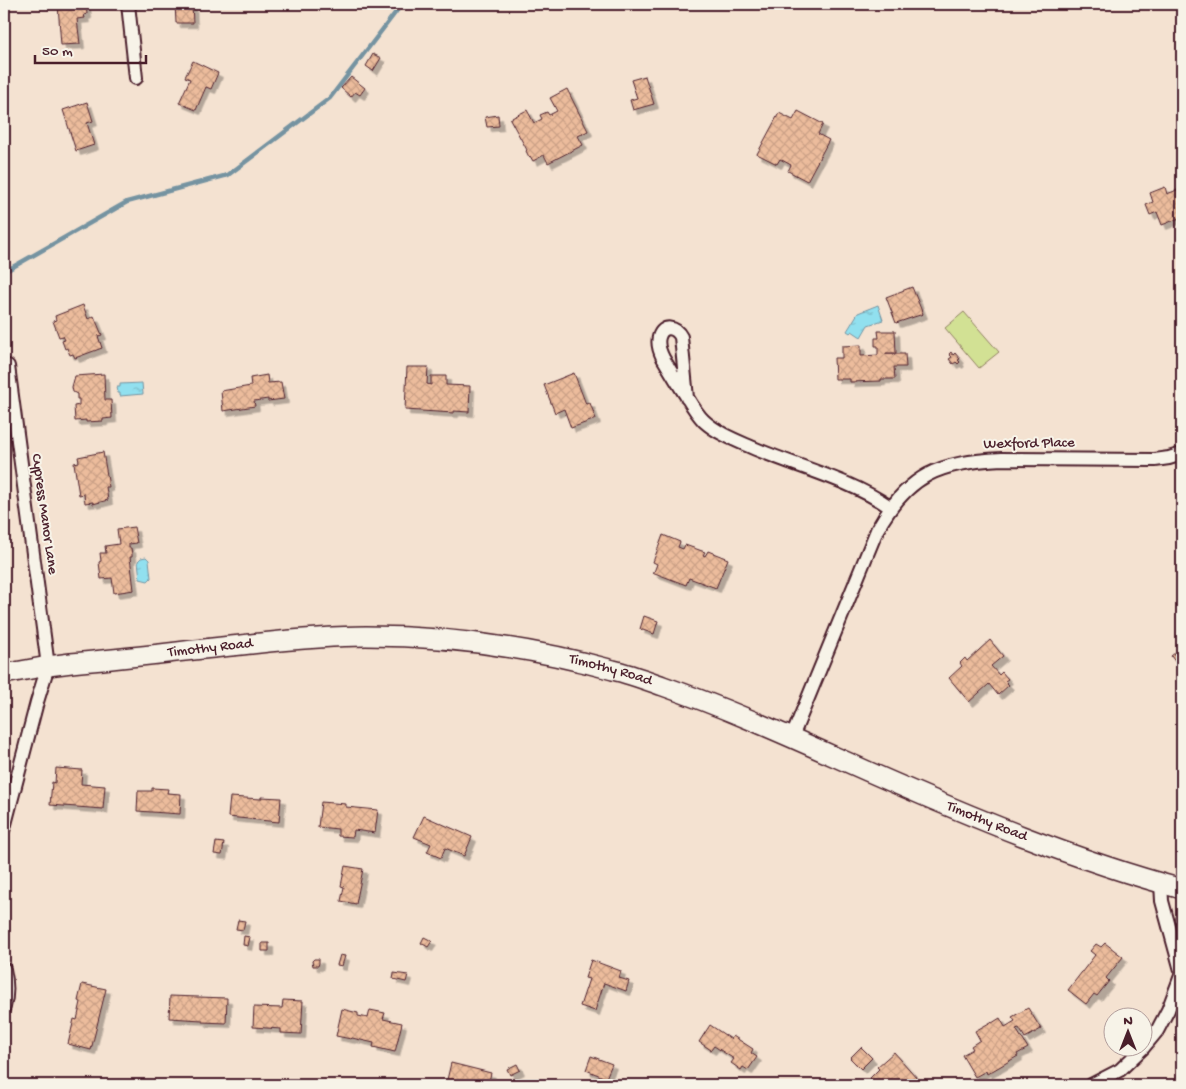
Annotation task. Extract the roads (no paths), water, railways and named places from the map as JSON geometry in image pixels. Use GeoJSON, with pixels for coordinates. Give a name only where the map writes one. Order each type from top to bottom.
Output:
{"type":"FeatureCollection","features":[{"type":"Feature","properties":{"kind":"main road","name":"Timothy Road"},"geometry":{"type":"LineString","coordinates":[[4,674],[48,666],[302,638],[366,636],[437,639],[492,645],[542,654],[615,670],[696,698],[792,737],[869,772],[1026,838],[1088,860],[1182,889]]}},
{"type":"Feature","properties":{"kind":"street"},"geometry":{"type":"LineString","coordinates":[[128,4],[136,78]]}},
{"type":"Feature","properties":{"kind":"street"},"geometry":{"type":"LineString","coordinates":[[687,398],[681,338],[676,331],[668,329],[659,338],[663,358],[687,398],[696,413],[706,423],[718,431],[771,456],[852,486],[890,507]]}},
{"type":"Feature","properties":{"kind":"street","name":"Cypress Manor Lane"},"geometry":{"type":"LineString","coordinates":[[8,366],[48,666]]}},
{"type":"Feature","properties":{"kind":"street","name":"Wexford Place"},"geometry":{"type":"LineString","coordinates":[[792,737],[877,530],[890,507],[897,499],[926,475],[938,469],[967,462],[1002,459],[1155,460],[1182,454]]}},
{"type":"Feature","properties":{"kind":"street"},"geometry":{"type":"LineString","coordinates":[[4,828],[48,666]]}},
{"type":"Feature","properties":{"kind":"street"},"geometry":{"type":"LineString","coordinates":[[1091,1085],[1120,1070],[1143,1048],[1157,1031],[1168,1010],[1182,973],[1162,901],[1161,883]]}},
{"type":"Feature","properties":{"kind":"street"},"geometry":{"type":"LineString","coordinates":[[4,968],[7,992],[4,1007]]}},
{"type":"Feature","properties":{"kind":"water"},"geometry":{"type":"Polygon","coordinates":[[[878,305],[883,320],[868,325],[861,337],[852,331],[850,333],[847,331],[858,313],[878,305]]]}},
{"type":"Feature","properties":{"kind":"water"},"geometry":{"type":"Polygon","coordinates":[[[142,383],[143,394],[120,396],[120,393],[118,393],[117,387],[120,387],[120,384],[142,383]]]}},
{"type":"Feature","properties":{"kind":"water"},"geometry":{"type":"Polygon","coordinates":[[[146,557],[149,560],[151,578],[148,581],[140,579],[138,561],[146,557]]]}},
{"type":"Feature","properties":{"kind":"waterway"},"geometry":{"type":"LineString","coordinates":[[4,272],[127,202],[228,175],[330,98],[402,4]]}}]}
